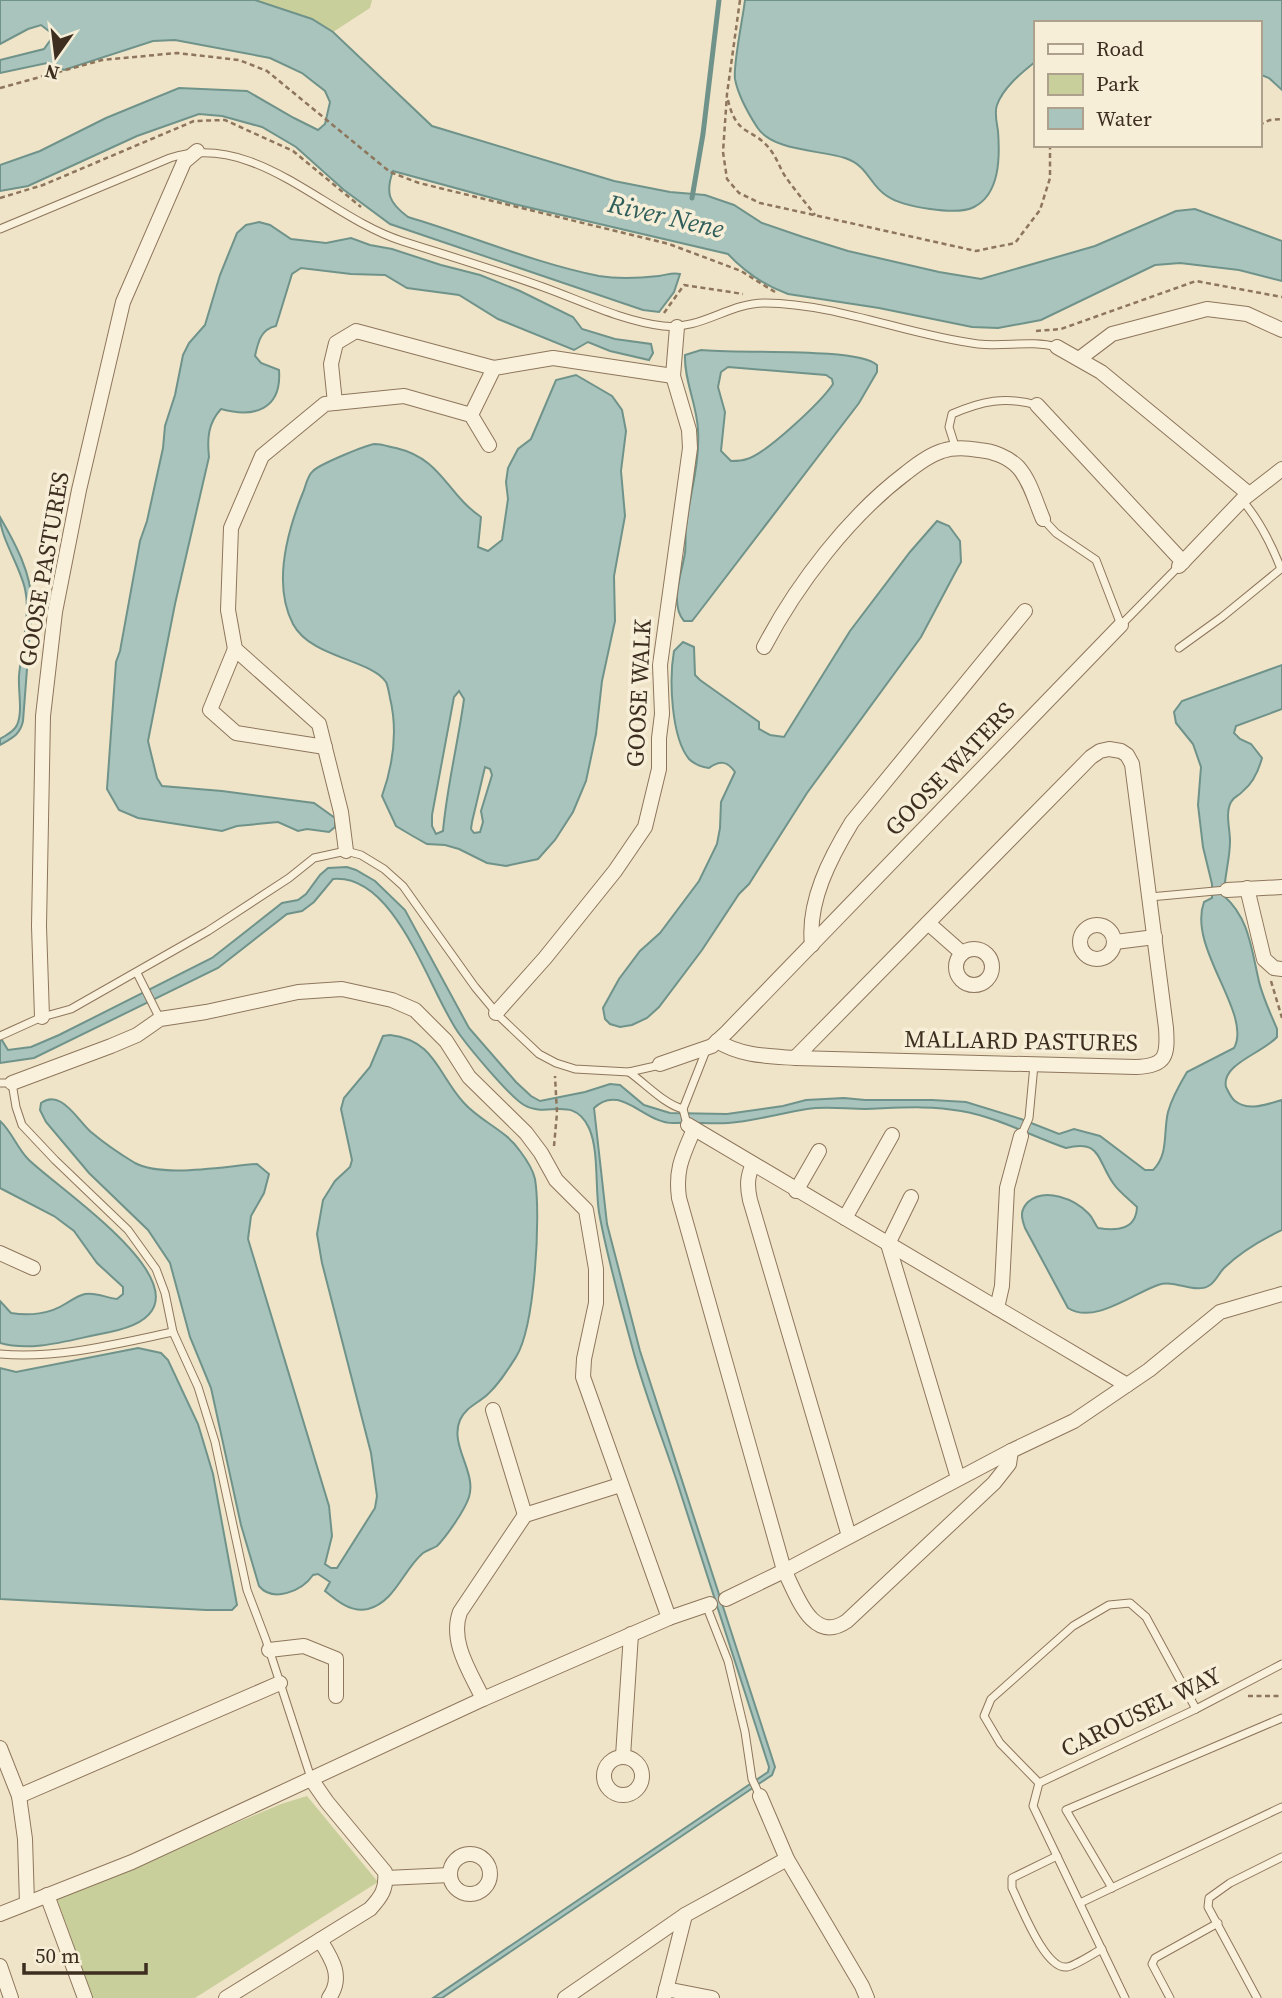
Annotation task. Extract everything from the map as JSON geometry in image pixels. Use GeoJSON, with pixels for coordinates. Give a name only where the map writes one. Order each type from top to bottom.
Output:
{"type":"FeatureCollection","features":[{"type":"Feature","properties":{"kind":"street","name":"GOOSE PASTURES"},"geometry":{"type":"LineString","coordinates":[[42,1017],[38,926],[43,716],[55,612],[79,491],[123,302],[184,162],[197,151]]}},
{"type":"Feature","properties":{"kind":"street"},"geometry":{"type":"LineString","coordinates":[[1079,359],[1112,334],[1207,309],[1247,314],[1282,330]]}},
{"type":"Feature","properties":{"kind":"street","name":"GOOSE WALK"},"geometry":{"type":"LineString","coordinates":[[496,1013],[545,958],[615,871],[645,827],[659,769],[662,714],[660,665],[690,448],[689,430],[673,376],[677,327]]}},
{"type":"Feature","properties":{"kind":"street"},"geometry":{"type":"LineString","coordinates":[[335,403],[331,364],[336,343],[356,331],[494,368],[553,358],[673,376]]}},
{"type":"Feature","properties":{"kind":"street"},"geometry":{"type":"LineString","coordinates":[[1057,347],[1101,372],[1246,497]]}},
{"type":"Feature","properties":{"kind":"street"},"geometry":{"type":"LineString","coordinates":[[471,415],[494,368]]}},
{"type":"Feature","properties":{"kind":"street"},"geometry":{"type":"LineString","coordinates":[[325,747],[236,733],[210,710],[235,649],[228,610],[231,528],[262,456],[325,404],[404,397],[471,415],[489,445]]}},
{"type":"Feature","properties":{"kind":"street"},"geometry":{"type":"LineString","coordinates":[[1037,405],[1181,564],[1246,497],[1282,469]]}},
{"type":"Feature","properties":{"kind":"street"},"geometry":{"type":"LineString","coordinates":[[764,647],[800,588],[863,510],[917,465],[941,451],[986,450],[1010,461],[1025,476],[1043,519]]}},
{"type":"Feature","properties":{"kind":"street","name":"GOOSE WATERS"},"geometry":{"type":"LineString","coordinates":[[812,945],[812,915],[819,891],[836,848],[852,822],[1025,611]]}},
{"type":"Feature","properties":{"kind":"street","name":"GOOSE WATERS"},"geometry":{"type":"LineString","coordinates":[[660,1065],[712,1045],[1121,625]]}},
{"type":"Feature","properties":{"kind":"street"},"geometry":{"type":"LineString","coordinates":[[235,649],[319,724],[341,811],[346,851]]}},
{"type":"Feature","properties":{"kind":"street","name":"MALLARD PASTURES"},"geometry":{"type":"LineString","coordinates":[[712,1045],[750,1055],[794,1058],[1136,1067],[1160,1062],[1165,1056],[1167,1046],[1132,764],[1127,755],[1110,749],[1091,757],[794,1058]]}},
{"type":"Feature","properties":{"kind":"street"},"geometry":{"type":"LineString","coordinates":[[1227,890],[1282,887]]}},
{"type":"Feature","properties":{"kind":"street"},"geometry":{"type":"LineString","coordinates":[[1247,888],[1264,959],[1275,966]]}},
{"type":"Feature","properties":{"kind":"street"},"geometry":{"type":"LineString","coordinates":[[928,923],[962,953]]}},
{"type":"Feature","properties":{"kind":"street"},"geometry":{"type":"LineString","coordinates":[[1115,942],[1155,937]]}},
{"type":"Feature","properties":{"kind":"street"},"geometry":{"type":"LineString","coordinates":[[6,1083],[124,1041],[160,1019],[298,992],[342,989],[392,1000],[415,1010],[446,1041],[469,1077],[526,1133],[564,1189],[586,1210],[596,1269],[596,1303],[584,1359],[583,1377],[669,1618]]}},
{"type":"Feature","properties":{"kind":"street"},"geometry":{"type":"LineString","coordinates":[[1011,1451],[1009,1464],[994,1483],[838,1627],[820,1627],[809,1617],[784,1570],[679,1198],[678,1166],[687,1118],[796,1191],[1127,1385]]}},
{"type":"Feature","properties":{"kind":"street"},"geometry":{"type":"LineString","coordinates":[[845,1218],[892,1135]]}},
{"type":"Feature","properties":{"kind":"street"},"geometry":{"type":"LineString","coordinates":[[997,1308],[1002,1286],[1007,1188],[1021,1136]]}},
{"type":"Feature","properties":{"kind":"street"},"geometry":{"type":"LineString","coordinates":[[796,1191],[819,1151]]}},
{"type":"Feature","properties":{"kind":"street"},"geometry":{"type":"LineString","coordinates":[[753,1164],[747,1186],[750,1200],[849,1536]]}},
{"type":"Feature","properties":{"kind":"street"},"geometry":{"type":"LineString","coordinates":[[911,1197],[888,1244],[958,1478]]}},
{"type":"Feature","properties":{"kind":"street"},"geometry":{"type":"LineString","coordinates":[[0,1253],[33,1268]]}},
{"type":"Feature","properties":{"kind":"street"},"geometry":{"type":"LineString","coordinates":[[726,1599],[1074,1421],[1127,1385],[1220,1312],[1282,1294]]}},
{"type":"Feature","properties":{"kind":"street"},"geometry":{"type":"LineString","coordinates":[[494,1410],[525,1515]]}},
{"type":"Feature","properties":{"kind":"street"},"geometry":{"type":"LineString","coordinates":[[483,1699],[458,1643],[455,1630],[460,1612],[525,1515],[620,1485]]}},
{"type":"Feature","properties":{"kind":"street"},"geometry":{"type":"LineString","coordinates":[[0,1914],[132,1862],[483,1699],[669,1618],[708,1605]]}},
{"type":"Feature","properties":{"kind":"street"},"geometry":{"type":"LineString","coordinates":[[622,1756],[631,1634]]}},
{"type":"Feature","properties":{"kind":"street"},"geometry":{"type":"LineString","coordinates":[[269,1650],[304,1646],[336,1659],[336,1696]]}},
{"type":"Feature","properties":{"kind":"street"},"geometry":{"type":"LineString","coordinates":[[19,1796],[280,1683]]}},
{"type":"Feature","properties":{"kind":"street"},"geometry":{"type":"LineString","coordinates":[[0,1748],[19,1796],[25,1839],[27,1903]]}},
{"type":"Feature","properties":{"kind":"street"},"geometry":{"type":"LineString","coordinates":[[226,1998],[370,1909],[382,1895],[385,1872],[327,1802],[312,1779]]}},
{"type":"Feature","properties":{"kind":"street"},"geometry":{"type":"LineString","coordinates":[[760,1796],[787,1859],[867,1998]]}},
{"type":"Feature","properties":{"kind":"street"},"geometry":{"type":"LineString","coordinates":[[565,1998],[685,1915],[787,1859]]}},
{"type":"Feature","properties":{"kind":"street"},"geometry":{"type":"LineString","coordinates":[[386,1878],[450,1875]]}},
{"type":"Feature","properties":{"kind":"street"},"geometry":{"type":"LineString","coordinates":[[47,1895],[85,1998]]}},
{"type":"Feature","properties":{"kind":"street"},"geometry":{"type":"LineString","coordinates":[[685,1915],[665,1994],[712,1998]]}},
{"type":"Feature","properties":{"kind":"street"},"geometry":{"type":"LineString","coordinates":[[320,1940],[334,1962],[338,1981],[329,1998]]}},
{"type":"Feature","properties":{"kind":"street"},"geometry":{"type":"LineString","coordinates":[[0,1966],[11,1998]]}},
{"type":"Feature","properties":{"kind":"lane"},"geometry":{"type":"LineString","coordinates":[[0,229],[170,158],[197,151],[216,152],[253,162],[350,217],[398,240],[628,318],[677,327],[692,326],[724,313],[754,304],[768,303],[860,316],[979,344],[1040,342],[1057,347]]}},
{"type":"Feature","properties":{"kind":"lane"},"geometry":{"type":"LineString","coordinates":[[956,449],[950,427],[952,414],[977,403],[1016,399],[1037,405]]}},
{"type":"Feature","properties":{"kind":"lane"},"geometry":{"type":"LineString","coordinates":[[1179,648],[1282,569],[1246,497]]}},
{"type":"Feature","properties":{"kind":"lane"},"geometry":{"type":"LineString","coordinates":[[1043,519],[1056,533],[1096,560],[1121,625],[1181,564]]}},
{"type":"Feature","properties":{"kind":"lane"},"geometry":{"type":"LineString","coordinates":[[1,1036],[42,1017],[71,1009],[137,973],[234,914],[314,858],[346,851],[361,855],[384,869],[403,887],[496,1013],[539,1054],[575,1069],[629,1072],[660,1065]]}},
{"type":"Feature","properties":{"kind":"lane"},"geometry":{"type":"LineString","coordinates":[[1150,897],[1227,890]]}},
{"type":"Feature","properties":{"kind":"lane"},"geometry":{"type":"LineString","coordinates":[[137,973],[160,1019]]}},
{"type":"Feature","properties":{"kind":"lane"},"geometry":{"type":"LineString","coordinates":[[629,1072],[687,1118],[712,1045]]}},
{"type":"Feature","properties":{"kind":"lane"},"geometry":{"type":"LineString","coordinates":[[1021,1136],[1029,1118],[1034,1064]]}},
{"type":"Feature","properties":{"kind":"lane"},"geometry":{"type":"LineString","coordinates":[[6,1083],[22,1125],[128,1230],[156,1269],[165,1293],[173,1332],[198,1387],[208,1420],[247,1590],[312,1779]]}},
{"type":"Feature","properties":{"kind":"lane"},"geometry":{"type":"LineString","coordinates":[[0,1354],[54,1354],[173,1332]]}},
{"type":"Feature","properties":{"kind":"lane"},"geometry":{"type":"LineString","coordinates":[[726,1599],[708,1605],[728,1661],[745,1732],[752,1779],[760,1796]]}},
{"type":"Feature","properties":{"kind":"lane"},"geometry":{"type":"LineString","coordinates":[[1039,1783],[1000,1743],[984,1716],[991,1699],[1073,1626],[1109,1605],[1130,1603],[1146,1617],[1196,1709]]}},
{"type":"Feature","properties":{"kind":"lane","name":"CAROUSEL WAY"},"geometry":{"type":"LineString","coordinates":[[1057,1856],[1032,1806],[1039,1783],[1196,1709],[1282,1664]]}},
{"type":"Feature","properties":{"kind":"lane"},"geometry":{"type":"LineString","coordinates":[[1112,1888],[1066,1810],[1282,1718]]}},
{"type":"Feature","properties":{"kind":"lane"},"geometry":{"type":"LineString","coordinates":[[1080,1903],[1282,1807]]}},
{"type":"Feature","properties":{"kind":"lane"},"geometry":{"type":"LineString","coordinates":[[1102,1950],[1068,1967],[1057,1965],[1044,1953],[1012,1888],[1012,1878],[1057,1856],[1125,1998]]}},
{"type":"Feature","properties":{"kind":"lane"},"geometry":{"type":"LineString","coordinates":[[1257,1998],[1208,1907],[1209,1898],[1230,1883],[1282,1857]]}},
{"type":"Feature","properties":{"kind":"lane"},"geometry":{"type":"LineString","coordinates":[[1170,1998],[1152,1964],[1155,1958],[1218,1923]]}},
{"type":"Feature","properties":{"kind":"path"},"geometry":{"type":"LineString","coordinates":[[740,0],[727,94],[723,152],[727,179],[740,193],[760,203],[976,251],[1016,243],[1040,210],[1050,178],[1050,147]]}},
{"type":"Feature","properties":{"kind":"path"},"geometry":{"type":"LineString","coordinates":[[0,88],[102,60],[177,53],[239,60],[267,71],[390,172],[419,183],[669,244],[741,271],[780,295]]}},
{"type":"Feature","properties":{"kind":"path"},"geometry":{"type":"LineString","coordinates":[[727,94],[733,120],[761,140],[771,151],[784,175],[815,215]]}},
{"type":"Feature","properties":{"kind":"path"},"geometry":{"type":"LineString","coordinates":[[1261,124],[1282,119]]}},
{"type":"Feature","properties":{"kind":"path"},"geometry":{"type":"LineString","coordinates":[[0,198],[43,185],[194,121],[225,120],[293,151],[364,210]]}},
{"type":"Feature","properties":{"kind":"path"},"geometry":{"type":"LineString","coordinates":[[1026,332],[1061,329],[1196,281],[1282,297]]}},
{"type":"Feature","properties":{"kind":"path"},"geometry":{"type":"LineString","coordinates":[[655,315],[666,313],[684,285],[751,295]]}},
{"type":"Feature","properties":{"kind":"path"},"geometry":{"type":"LineString","coordinates":[[1275,966],[1271,984],[1282,1018]]}},
{"type":"Feature","properties":{"kind":"path"},"geometry":{"type":"LineString","coordinates":[[549,1166],[557,1131],[556,1063]]}},
{"type":"Feature","properties":{"kind":"path"},"geometry":{"type":"LineString","coordinates":[[1220,1696],[1282,1696]]}},
{"type":"Feature","properties":{"kind":"green space"},"geometry":{"type":"Polygon","coordinates":[[[255,0],[372,0],[370,8],[333,32],[312,19],[255,0]]]}},
{"type":"Feature","properties":{"kind":"green space"},"geometry":{"type":"Polygon","coordinates":[[[307,1796],[378,1882],[195,1998],[93,1998],[57,1899],[281,1804],[307,1796]]]}},
{"type":"Feature","properties":{"kind":"water","name":"River Nene"},"geometry":{"type":"Polygon","coordinates":[[[0,0],[255,0],[312,19],[333,32],[432,126],[614,181],[670,192],[705,195],[734,205],[762,223],[803,237],[848,251],[939,272],[981,279],[1095,246],[1176,211],[1195,209],[1282,241],[1282,281],[1239,270],[1180,263],[1155,265],[1041,320],[998,328],[972,327],[879,308],[788,294],[756,277],[728,254],[514,204],[393,171],[389,186],[390,197],[408,217],[575,271],[614,278],[680,274],[674,292],[659,312],[643,310],[390,224],[344,190],[296,147],[262,127],[222,116],[199,114],[137,136],[28,186],[0,191],[0,165],[40,151],[106,118],[179,88],[247,91],[318,130],[325,124],[330,102],[325,91],[302,73],[270,58],[175,40],[153,41],[64,70],[47,63],[0,73],[0,60],[44,49],[54,35],[41,25],[0,44],[0,0]]]}},
{"type":"Feature","properties":{"kind":"water"},"geometry":{"type":"Polygon","coordinates":[[[745,0],[1282,0],[1282,90],[1261,75],[1261,21],[1034,21],[1034,63],[1008,87],[996,108],[999,141],[994,184],[983,201],[966,210],[930,209],[905,204],[881,192],[853,161],[785,145],[764,135],[738,91],[735,79],[745,0]]]}},
{"type":"Feature","properties":{"kind":"water"},"geometry":{"type":"Polygon","coordinates":[[[259,222],[270,225],[291,239],[326,243],[351,238],[480,275],[573,317],[582,329],[615,339],[651,344],[653,353],[649,360],[610,351],[588,342],[574,350],[498,319],[459,295],[407,288],[385,275],[301,268],[292,274],[276,326],[264,333],[255,356],[261,363],[279,370],[276,394],[264,408],[255,411],[233,412],[221,409],[211,426],[208,438],[209,457],[175,604],[148,741],[157,778],[162,786],[314,803],[335,818],[335,827],[329,832],[307,829],[298,831],[278,822],[237,826],[222,831],[138,818],[119,810],[107,789],[116,662],[140,541],[163,448],[165,426],[183,355],[189,343],[205,325],[220,275],[237,233],[246,225],[259,222]]]}},
{"type":"Feature","properties":{"kind":"water"},"geometry":{"type":"Polygon","coordinates":[[[701,350],[822,353],[865,359],[877,365],[877,372],[859,403],[692,621],[684,621],[677,606],[698,442],[697,420],[686,374],[685,355],[701,350]],[[728,367],[721,372],[718,387],[725,412],[721,451],[731,461],[756,455],[793,426],[827,392],[833,384],[832,379],[826,375],[728,367]]]}},
{"type":"Feature","properties":{"kind":"water"},"geometry":{"type":"Polygon","coordinates":[[[576,375],[612,396],[622,410],[626,431],[621,471],[625,516],[614,576],[615,621],[586,781],[573,812],[555,840],[538,859],[506,866],[487,863],[445,845],[427,844],[396,826],[382,796],[389,772],[394,735],[387,684],[378,674],[326,651],[302,635],[293,624],[287,608],[283,574],[288,539],[311,473],[333,460],[375,444],[411,453],[434,468],[459,498],[481,517],[478,547],[488,551],[502,540],[508,499],[508,468],[518,449],[531,439],[556,380],[576,375]],[[459,691],[454,697],[432,815],[432,826],[436,834],[443,831],[464,699],[459,691]],[[485,767],[472,822],[471,829],[474,833],[480,832],[483,822],[481,811],[492,775],[490,769],[485,767]]]}},
{"type":"Feature","properties":{"kind":"water"},"geometry":{"type":"Polygon","coordinates":[[[0,517],[25,569],[32,604],[22,726],[18,733],[0,745],[0,739],[14,730],[19,720],[19,676],[27,599],[3,533],[0,517]]]}},
{"type":"Feature","properties":{"kind":"water"},"geometry":{"type":"Polygon","coordinates":[[[937,521],[949,526],[960,541],[961,562],[921,637],[807,793],[749,884],[739,894],[702,950],[659,1007],[647,1018],[632,1025],[620,1027],[610,1024],[605,1019],[603,1008],[619,979],[640,951],[660,933],[699,881],[717,844],[721,802],[735,772],[723,763],[709,768],[694,763],[683,749],[673,707],[674,651],[683,642],[694,647],[695,675],[700,680],[759,722],[759,729],[770,735],[784,737],[850,631],[937,521]]]}},
{"type":"Feature","properties":{"kind":"water"},"geometry":{"type":"Polygon","coordinates":[[[1282,665],[1282,709],[1236,726],[1234,733],[1251,744],[1262,758],[1253,780],[1229,806],[1230,848],[1224,896],[1243,923],[1261,990],[1277,1029],[1277,1037],[1271,1043],[1236,1065],[1226,1079],[1226,1087],[1234,1100],[1246,1106],[1282,1100],[1282,1230],[1237,1257],[1210,1285],[1198,1288],[1158,1285],[1114,1306],[1090,1313],[1068,1308],[1025,1228],[1022,1214],[1025,1205],[1043,1195],[1060,1197],[1083,1209],[1098,1228],[1112,1229],[1129,1225],[1136,1215],[1137,1207],[1115,1186],[1097,1154],[1086,1146],[1066,1148],[988,1118],[937,1108],[821,1108],[738,1122],[675,1123],[653,1118],[624,1102],[614,1100],[604,1101],[594,1108],[607,1224],[640,1351],[775,1767],[772,1775],[442,1998],[433,1998],[768,1772],[769,1767],[633,1350],[602,1229],[594,1147],[589,1128],[583,1118],[567,1109],[542,1110],[524,1105],[500,1083],[460,1035],[393,915],[376,895],[356,882],[333,879],[314,902],[302,911],[287,914],[218,968],[34,1058],[0,1063],[0,1037],[8,1050],[31,1047],[59,1035],[212,958],[282,903],[298,900],[306,894],[328,868],[347,867],[375,881],[405,910],[469,1028],[516,1082],[540,1101],[610,1084],[620,1085],[644,1105],[670,1113],[727,1114],[806,1100],[844,1098],[966,1102],[1059,1134],[1074,1129],[1100,1136],[1145,1170],[1153,1170],[1163,1150],[1169,1108],[1187,1072],[1234,1048],[1237,1034],[1235,1017],[1211,959],[1201,920],[1204,902],[1212,898],[1212,884],[1203,847],[1198,805],[1201,767],[1193,744],[1176,723],[1174,712],[1182,701],[1282,665]]]}},
{"type":"Feature","properties":{"kind":"water"},"geometry":{"type":"Polygon","coordinates":[[[383,1036],[405,1038],[426,1051],[464,1103],[508,1137],[522,1154],[535,1179],[537,1243],[532,1297],[523,1342],[499,1382],[468,1409],[460,1420],[458,1439],[470,1488],[467,1502],[441,1542],[416,1560],[392,1593],[377,1605],[362,1610],[345,1605],[325,1591],[330,1582],[318,1574],[287,1593],[272,1594],[259,1586],[241,1525],[211,1388],[190,1337],[170,1263],[148,1230],[89,1173],[46,1122],[40,1110],[41,1103],[46,1100],[61,1102],[101,1140],[135,1163],[147,1167],[177,1170],[257,1164],[269,1174],[264,1193],[251,1216],[248,1239],[329,1506],[332,1536],[325,1564],[337,1568],[375,1508],[377,1496],[371,1453],[317,1234],[323,1200],[335,1181],[350,1167],[352,1160],[341,1109],[344,1098],[370,1067],[383,1036]]]}},
{"type":"Feature","properties":{"kind":"water"},"geometry":{"type":"Polygon","coordinates":[[[0,1121],[28,1159],[102,1221],[129,1248],[149,1275],[156,1299],[145,1318],[110,1332],[55,1344],[13,1346],[0,1343],[0,1301],[11,1313],[39,1313],[53,1310],[85,1294],[117,1299],[123,1294],[123,1287],[97,1263],[74,1231],[54,1216],[0,1188],[0,1121]]]}},
{"type":"Feature","properties":{"kind":"water"},"geometry":{"type":"Polygon","coordinates":[[[138,1348],[161,1353],[168,1360],[198,1424],[213,1474],[237,1605],[232,1610],[206,1610],[0,1599],[0,1368],[16,1372],[138,1348]]]}},
{"type":"Feature","properties":{"kind":"waterway","name":"River Nene"},"geometry":{"type":"LineString","coordinates":[[692,198],[703,134],[719,0]]}}]}
